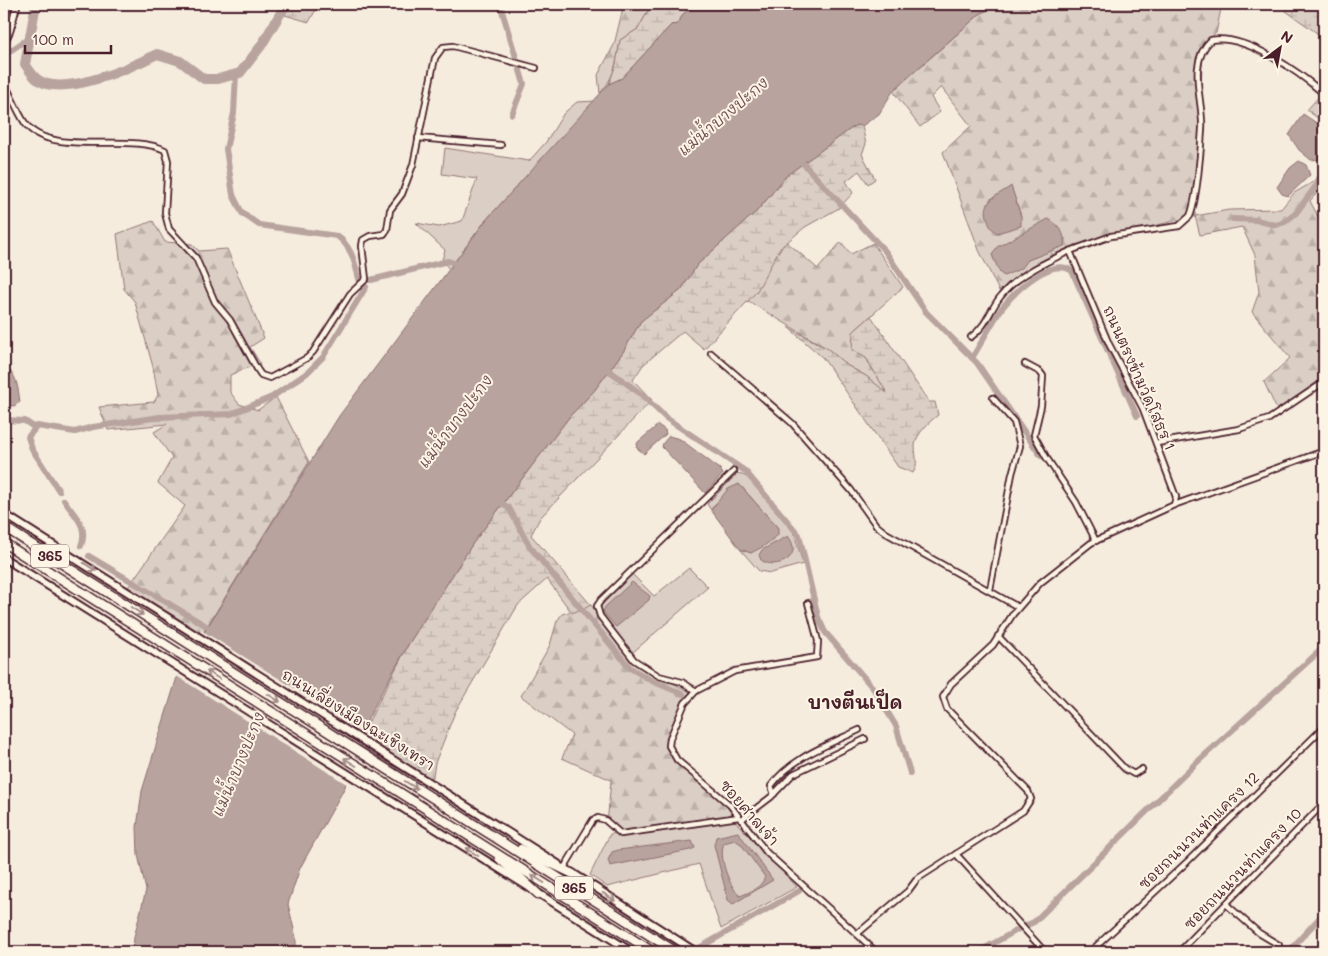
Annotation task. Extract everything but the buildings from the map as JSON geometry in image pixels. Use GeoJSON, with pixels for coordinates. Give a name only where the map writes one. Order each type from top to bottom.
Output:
{"type":"FeatureCollection","features":[{"type":"Feature","properties":{"kind":"highway","name":"ถนนเลี่ยงเมืองฉะเชิงเทรา"},"geometry":{"type":"LineString","coordinates":[[4,527],[676,952]]}},
{"type":"Feature","properties":{"kind":"highway","name":"365"},"geometry":{"type":"LineString","coordinates":[[4,543],[653,952]]}},
{"type":"Feature","properties":{"kind":"highway"},"geometry":{"type":"LineString","coordinates":[[489,834],[574,874]]}},
{"type":"Feature","properties":{"kind":"highway"},"geometry":{"type":"LineString","coordinates":[[483,844],[538,894]]}},
{"type":"Feature","properties":{"kind":"main road","name":"ถนนเลี่ยงเมืองฉะเชิงเทรา"},"geometry":{"type":"LineString","coordinates":[[4,514],[696,952]]}},
{"type":"Feature","properties":{"kind":"main road","name":"365"},"geometry":{"type":"LineString","coordinates":[[4,558],[632,952]]}},
{"type":"Feature","properties":{"kind":"street"},"geometry":{"type":"LineString","coordinates":[[4,43],[10,30],[17,4]]}},
{"type":"Feature","properties":{"kind":"street"},"geometry":{"type":"LineString","coordinates":[[971,337],[978,332],[1000,296],[1031,272],[1070,251],[1111,236],[1179,226],[1190,216],[1202,127],[1197,80],[1202,54],[1212,40],[1219,39],[1231,42],[1279,60],[1324,94]]}},
{"type":"Feature","properties":{"kind":"street"},"geometry":{"type":"LineString","coordinates":[[4,82],[25,123],[40,136],[56,140],[101,144],[129,142],[155,146],[165,150],[168,161],[165,213],[169,229],[196,258],[215,302],[230,320],[261,374],[273,378],[307,358],[324,338],[350,294],[363,282],[366,275],[362,246],[363,240],[370,236],[384,234],[387,230],[390,210],[406,186],[432,67],[439,50],[443,47],[453,46],[536,68]]}},
{"type":"Feature","properties":{"kind":"street"},"geometry":{"type":"LineString","coordinates":[[418,138],[501,145]]}},
{"type":"Feature","properties":{"kind":"street","name":"ถนนตรงข้ามวัดโสธร 1"},"geometry":{"type":"LineString","coordinates":[[1070,251],[1109,344],[1143,409],[1157,443],[1176,497],[1174,505]]}},
{"type":"Feature","properties":{"kind":"street"},"geometry":{"type":"LineString","coordinates":[[711,353],[792,423],[851,490],[876,525],[886,533],[1018,607]]}},
{"type":"Feature","properties":{"kind":"street"},"geometry":{"type":"LineString","coordinates":[[1025,364],[1040,372],[1043,376],[1041,406],[1034,434],[1046,457],[1076,502],[1096,541]]}},
{"type":"Feature","properties":{"kind":"street"},"geometry":{"type":"LineString","coordinates":[[1157,443],[1239,428],[1269,419],[1324,382]]}},
{"type":"Feature","properties":{"kind":"street"},"geometry":{"type":"LineString","coordinates":[[990,590],[1012,474],[1020,446],[1014,422],[993,398]]}},
{"type":"Feature","properties":{"kind":"street"},"geometry":{"type":"LineString","coordinates":[[857,934],[908,891],[917,879],[1023,811],[1032,799],[1028,791],[943,703],[944,694],[951,684],[985,653],[1018,607],[1040,583],[1096,541],[1174,505],[1324,451]]}},
{"type":"Feature","properties":{"kind":"street"},"geometry":{"type":"LineString","coordinates":[[696,691],[682,682],[659,676],[634,660],[600,616],[597,606],[607,593],[734,472]]}},
{"type":"Feature","properties":{"kind":"street","name":"ซอยศาลเจ้า"},"geometry":{"type":"LineString","coordinates":[[808,603],[818,641],[817,657],[735,671],[696,691],[688,698],[683,708],[670,738],[670,750],[677,760],[730,805],[767,853],[876,952]]}},
{"type":"Feature","properties":{"kind":"street"},"geometry":{"type":"LineString","coordinates":[[998,636],[1126,769],[1134,774],[1142,769]]}},
{"type":"Feature","properties":{"kind":"street","name":"ซอยถนนวนท่าแครง 12"},"geometry":{"type":"LineString","coordinates":[[1090,952],[1187,862],[1324,727]]}},
{"type":"Feature","properties":{"kind":"street"},"geometry":{"type":"LineString","coordinates":[[774,794],[772,786],[777,777],[798,760],[859,730]]}},
{"type":"Feature","properties":{"kind":"street"},"geometry":{"type":"LineString","coordinates":[[564,868],[593,820],[598,818],[605,820],[621,834],[740,818],[774,794],[793,774],[805,766],[865,738]]}},
{"type":"Feature","properties":{"kind":"street","name":"ซอยถนนวนท่าแครง 10"},"geometry":{"type":"LineString","coordinates":[[1179,952],[1227,905],[1324,803]]}},
{"type":"Feature","properties":{"kind":"street"},"geometry":{"type":"LineString","coordinates":[[956,854],[1045,952]]}},
{"type":"Feature","properties":{"kind":"street"},"geometry":{"type":"LineString","coordinates":[[1227,905],[1259,932],[1279,945],[1280,951]]}},
{"type":"Feature","properties":{"kind":"green space"},"geometry":{"type":"Polygon","coordinates":[[[290,4],[319,4],[309,22],[285,15],[290,4]]]}},
{"type":"Feature","properties":{"kind":"green space"},"geometry":{"type":"Polygon","coordinates":[[[624,4],[652,4],[638,29],[620,40],[612,75],[600,93],[598,75],[614,45],[624,4]]]}},
{"type":"Feature","properties":{"kind":"green space"},"geometry":{"type":"Polygon","coordinates":[[[652,4],[696,4],[683,14],[678,24],[671,25],[622,78],[609,84],[616,64],[620,40],[638,29],[652,4]]]}},
{"type":"Feature","properties":{"kind":"green space"},"geometry":{"type":"Polygon","coordinates":[[[998,4],[1222,4],[1216,33],[1203,44],[1195,216],[1075,245],[999,291],[979,250],[943,152],[971,126],[941,87],[931,97],[940,112],[920,127],[893,91],[980,14],[998,4]],[[1011,187],[989,200],[1021,216],[1011,187]],[[1065,238],[1028,260],[1064,245],[1065,238]]]}},
{"type":"Feature","properties":{"kind":"green space"},"geometry":{"type":"Polygon","coordinates":[[[1289,4],[1324,4],[1324,38],[1286,11],[1289,4]]]}},
{"type":"Feature","properties":{"kind":"green space"},"geometry":{"type":"Polygon","coordinates":[[[1321,94],[1324,97],[1324,123],[1307,110],[1321,94]]]}},
{"type":"Feature","properties":{"kind":"green space"},"geometry":{"type":"Polygon","coordinates":[[[596,101],[486,220],[449,269],[442,260],[445,250],[416,223],[439,227],[462,221],[477,179],[442,174],[445,148],[529,161],[546,142],[564,113],[577,102],[596,101]]]}},
{"type":"Feature","properties":{"kind":"green space"},"geometry":{"type":"Polygon","coordinates":[[[856,125],[862,126],[866,144],[862,154],[875,179],[868,184],[859,171],[846,181],[853,193],[839,208],[805,227],[780,248],[757,291],[704,349],[683,331],[643,365],[633,380],[652,400],[540,518],[531,535],[591,605],[572,613],[547,579],[518,605],[455,712],[435,763],[431,789],[357,744],[408,645],[473,543],[570,416],[594,391],[623,352],[641,321],[681,290],[697,265],[758,210],[787,175],[856,125]]]}},
{"type":"Feature","properties":{"kind":"green space"},"geometry":{"type":"Polygon","coordinates":[[[1324,167],[1324,184],[1321,188],[1315,181],[1324,167]]]}},
{"type":"Feature","properties":{"kind":"green space"},"geometry":{"type":"Polygon","coordinates":[[[1315,181],[1321,188],[1310,201],[1324,228],[1324,377],[1277,410],[1264,382],[1290,358],[1252,312],[1259,292],[1255,255],[1242,227],[1200,235],[1195,216],[1229,210],[1281,209],[1294,193],[1315,181]]]}},
{"type":"Feature","properties":{"kind":"green space"},"geometry":{"type":"Polygon","coordinates":[[[153,221],[165,242],[192,244],[199,251],[227,249],[264,338],[250,347],[260,363],[230,375],[230,392],[239,404],[258,410],[276,397],[309,462],[198,641],[124,593],[185,506],[158,483],[172,458],[154,432],[167,424],[108,430],[99,407],[154,402],[158,395],[153,367],[135,302],[124,289],[117,234],[153,221]]]}},
{"type":"Feature","properties":{"kind":"green space"},"geometry":{"type":"Polygon","coordinates":[[[787,242],[818,269],[841,242],[851,254],[873,243],[903,287],[853,332],[888,394],[866,376],[848,366],[828,349],[748,301],[776,255],[787,242]]]}},
{"type":"Feature","properties":{"kind":"green space"},"geometry":{"type":"Polygon","coordinates":[[[871,316],[929,402],[935,402],[938,415],[917,437],[915,446],[916,463],[913,473],[898,467],[823,358],[788,327],[828,349],[848,366],[866,376],[887,393],[866,358],[852,350],[853,332],[871,316]]]}},
{"type":"Feature","properties":{"kind":"green space"},"geometry":{"type":"Polygon","coordinates":[[[738,473],[747,477],[793,530],[803,564],[771,573],[759,571],[740,549],[751,553],[778,528],[739,484],[714,505],[711,510],[707,504],[738,473]]]}},
{"type":"Feature","properties":{"kind":"green space"},"geometry":{"type":"Polygon","coordinates":[[[689,568],[708,587],[632,653],[603,616],[600,610],[601,606],[632,574],[654,596],[689,568]]]}},
{"type":"Feature","properties":{"kind":"green space"},"geometry":{"type":"Polygon","coordinates":[[[591,605],[633,663],[690,692],[671,728],[667,749],[673,758],[731,810],[733,815],[622,831],[607,825],[611,780],[562,758],[572,735],[521,696],[550,645],[557,621],[562,614],[591,605]]]}},
{"type":"Feature","properties":{"kind":"green space"},"geometry":{"type":"Polygon","coordinates":[[[734,820],[797,887],[721,929],[699,864],[607,887],[590,875],[610,834],[734,820]]]}},
{"type":"Feature","properties":{"kind":"water","name":"แม่น้ำบางปะกง"},"geometry":{"type":"Polygon","coordinates":[[[696,4],[998,4],[980,14],[907,78],[893,91],[879,114],[862,126],[856,125],[787,175],[758,210],[697,265],[681,290],[641,321],[623,352],[594,391],[570,416],[473,543],[408,645],[384,688],[352,750],[345,787],[300,868],[288,904],[296,938],[296,952],[133,952],[134,937],[146,890],[138,855],[137,827],[142,791],[178,674],[339,416],[486,220],[609,84],[622,78],[671,25],[678,24],[683,14],[696,4]]]}},
{"type":"Feature","properties":{"kind":"water"},"geometry":{"type":"Polygon","coordinates":[[[1303,114],[1324,128],[1324,154],[1321,159],[1311,160],[1299,150],[1289,135],[1303,114]]]}},
{"type":"Feature","properties":{"kind":"water"},"geometry":{"type":"Polygon","coordinates":[[[1299,161],[1306,165],[1310,175],[1288,196],[1282,194],[1277,187],[1290,168],[1299,161]]]}},
{"type":"Feature","properties":{"kind":"water"},"geometry":{"type":"Polygon","coordinates":[[[1011,186],[1021,216],[1021,226],[997,233],[989,224],[986,211],[987,206],[993,198],[1011,186]]]}},
{"type":"Feature","properties":{"kind":"water"},"geometry":{"type":"Polygon","coordinates":[[[1048,219],[1061,230],[1064,237],[1064,246],[1028,260],[1022,268],[1004,276],[1000,273],[992,255],[997,247],[1048,219]]]}},
{"type":"Feature","properties":{"kind":"water"},"geometry":{"type":"Polygon","coordinates":[[[4,366],[12,373],[17,386],[20,402],[14,406],[4,405],[4,366]]]}},
{"type":"Feature","properties":{"kind":"water"},"geometry":{"type":"Polygon","coordinates":[[[658,425],[665,430],[666,434],[644,454],[636,447],[638,442],[658,425]]]}},
{"type":"Feature","properties":{"kind":"water"},"geometry":{"type":"Polygon","coordinates":[[[669,436],[680,439],[720,469],[723,474],[705,493],[662,447],[669,436]]]}},
{"type":"Feature","properties":{"kind":"water"},"geometry":{"type":"Polygon","coordinates":[[[739,484],[778,528],[778,535],[751,553],[740,549],[711,510],[728,489],[739,484]]]}},
{"type":"Feature","properties":{"kind":"water"},"geometry":{"type":"Polygon","coordinates":[[[788,536],[793,550],[791,556],[781,563],[774,564],[761,560],[759,555],[762,550],[788,536]]]}},
{"type":"Feature","properties":{"kind":"water"},"geometry":{"type":"Polygon","coordinates":[[[632,582],[650,596],[649,600],[616,627],[603,612],[605,607],[632,582]]]}},
{"type":"Feature","properties":{"kind":"water"},"geometry":{"type":"Polygon","coordinates":[[[738,832],[773,880],[733,904],[728,900],[714,845],[716,837],[738,832]],[[735,840],[724,843],[722,856],[729,879],[740,896],[758,887],[765,877],[741,844],[735,840]]]}},
{"type":"Feature","properties":{"kind":"water"},"geometry":{"type":"Polygon","coordinates":[[[692,841],[695,848],[690,850],[610,866],[608,860],[612,852],[618,850],[692,841]]]}},
{"type":"Feature","properties":{"kind":"pier"},"geometry":{"type":"Polygon","coordinates":[[[201,630],[365,732],[355,751],[348,785],[175,675],[201,630]]]}},
{"type":"Feature","properties":{"kind":"waterway"},"geometry":{"type":"LineString","coordinates":[[36,4],[25,64],[37,79],[48,84],[62,85],[97,79],[157,54],[180,61],[204,79],[218,79],[240,73],[261,46],[286,4]]}},
{"type":"Feature","properties":{"kind":"waterway"},"geometry":{"type":"LineString","coordinates":[[500,4],[524,84],[512,114]]}},
{"type":"Feature","properties":{"kind":"waterway"},"geometry":{"type":"LineString","coordinates":[[4,55],[29,38]]}},
{"type":"Feature","properties":{"kind":"waterway"},"geometry":{"type":"LineString","coordinates":[[236,74],[234,113],[226,149],[233,195],[242,213],[259,225],[337,236],[351,253],[362,288]]}},
{"type":"Feature","properties":{"kind":"waterway"},"geometry":{"type":"LineString","coordinates":[[798,158],[885,251],[926,312],[977,363],[1041,456]]}},
{"type":"Feature","properties":{"kind":"waterway"},"geometry":{"type":"LineString","coordinates":[[1233,219],[1256,220],[1276,225],[1285,222],[1296,213],[1324,175]]}},
{"type":"Feature","properties":{"kind":"waterway"},"geometry":{"type":"LineString","coordinates":[[371,280],[448,261],[460,265]]}},
{"type":"Feature","properties":{"kind":"waterway"},"geometry":{"type":"LineString","coordinates":[[972,358],[1002,308],[1024,285],[1054,268],[1072,271],[1137,416]]}},
{"type":"Feature","properties":{"kind":"waterway"},"geometry":{"type":"LineString","coordinates":[[59,491],[32,449],[28,437],[37,426],[75,432],[93,427],[160,417],[231,414],[272,397],[307,373],[323,357],[366,287]]}},
{"type":"Feature","properties":{"kind":"waterway"},"geometry":{"type":"LineString","coordinates":[[603,366],[641,394],[666,418],[745,471],[799,535],[818,617],[825,632],[873,688],[896,726],[910,773]]}},
{"type":"Feature","properties":{"kind":"waterway"},"geometry":{"type":"LineString","coordinates":[[4,420],[25,421],[35,428]]}},
{"type":"Feature","properties":{"kind":"waterway"},"geometry":{"type":"LineString","coordinates":[[496,499],[509,508],[530,547],[630,668],[652,681],[683,694]]}},
{"type":"Feature","properties":{"kind":"waterway"},"geometry":{"type":"LineString","coordinates":[[64,500],[82,526],[83,539],[81,546]]}},
{"type":"Feature","properties":{"kind":"waterway"},"geometry":{"type":"LineString","coordinates":[[89,556],[213,630]]}},
{"type":"Feature","properties":{"kind":"waterway"},"geometry":{"type":"LineString","coordinates":[[1027,925],[1034,922],[1194,765],[1324,647]]}},
{"type":"Feature","properties":{"kind":"waterway"},"geometry":{"type":"LineString","coordinates":[[699,948],[799,891]]}},
{"type":"Feature","properties":{"kind":"waterway"},"geometry":{"type":"LineString","coordinates":[[1288,952],[1324,913]]}},
{"type":"Feature","properties":{"kind":"waterway"},"geometry":{"type":"LineString","coordinates":[[978,952],[1019,929]]}},
{"type":"Feature","properties":{"kind":"district","name":"บางตีนเป็ด"},"geometry":{"type":"Point","coordinates":[855,703]}}]}
